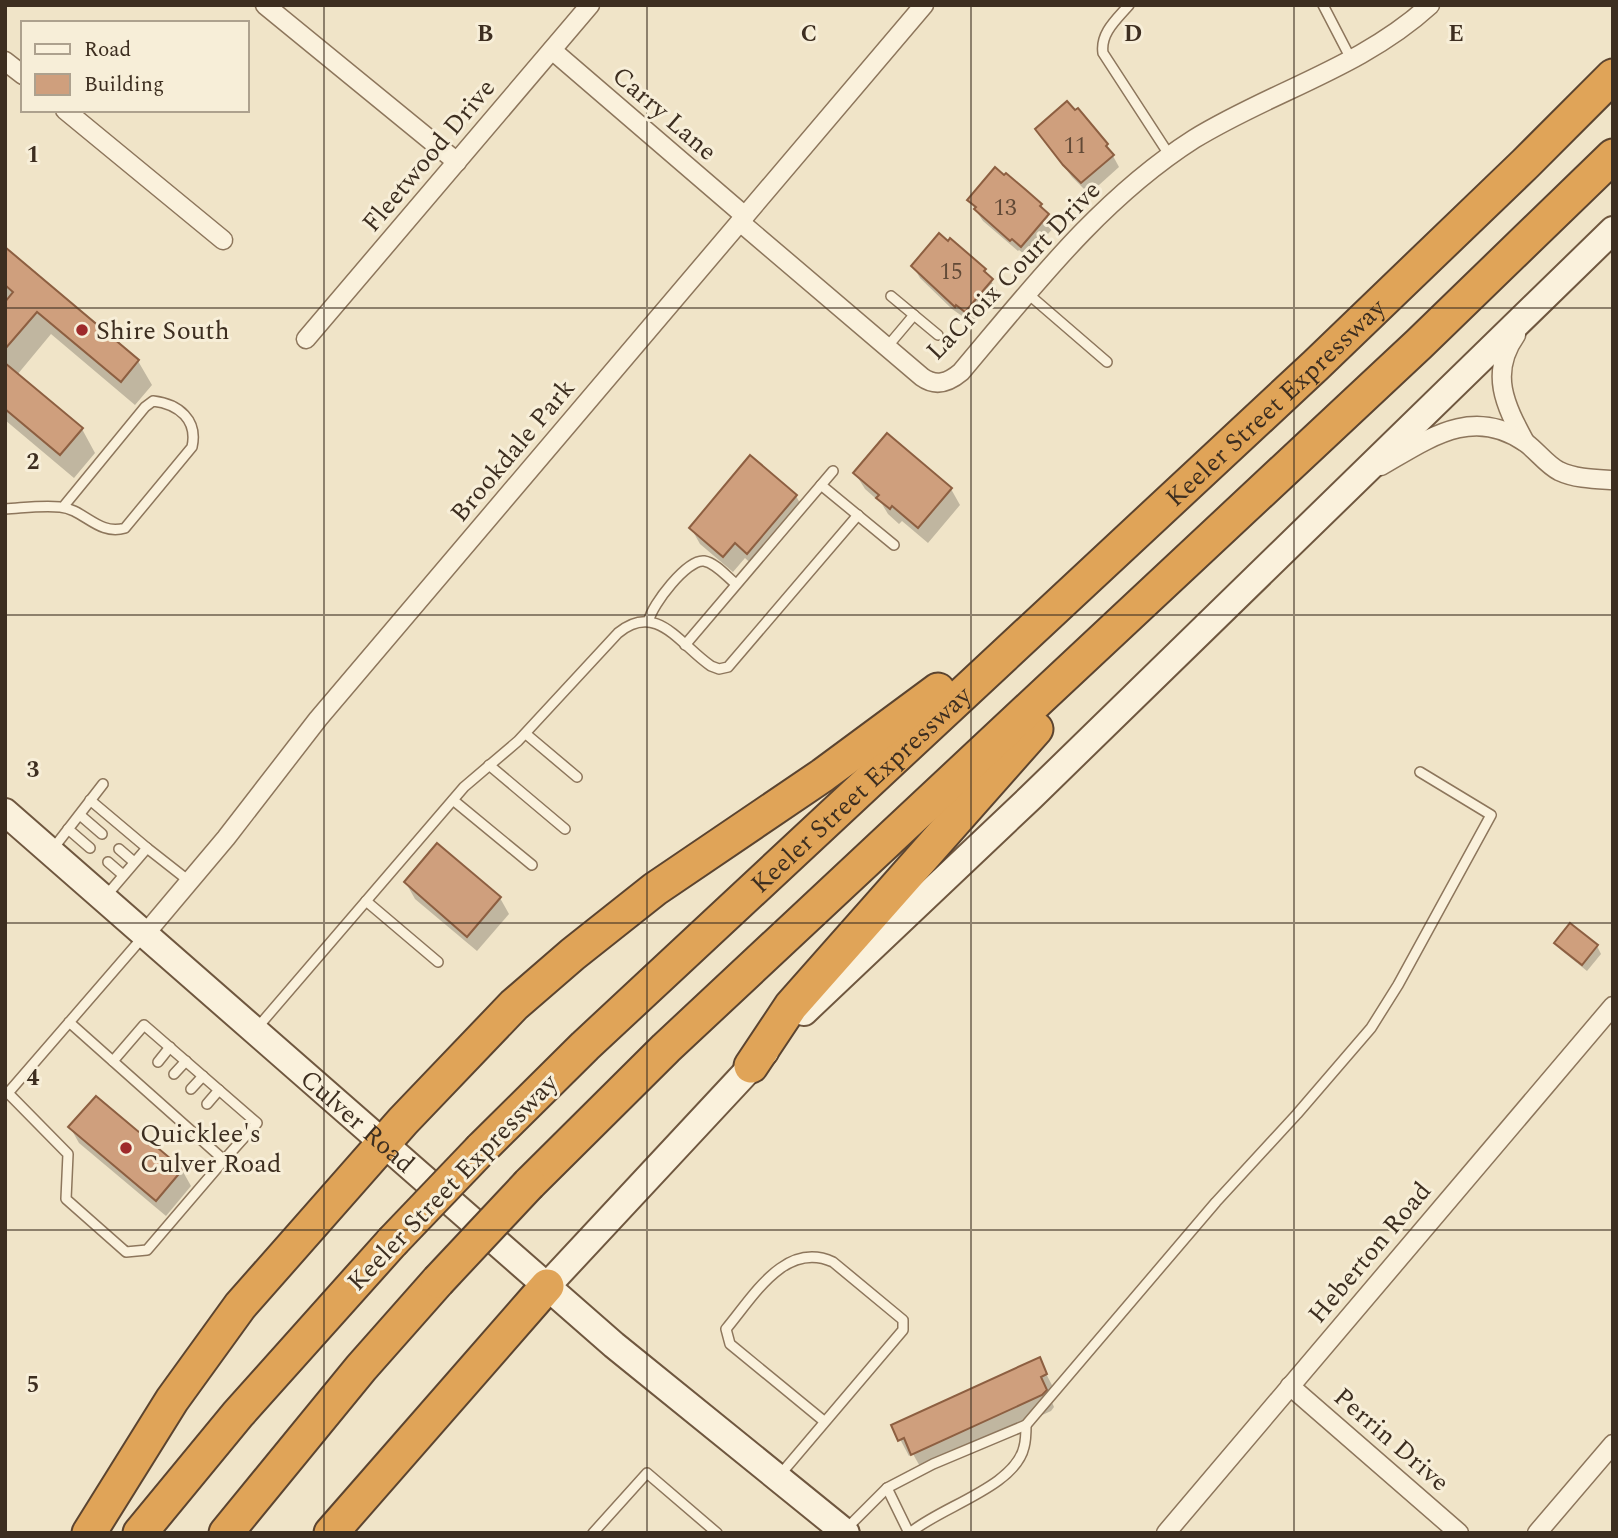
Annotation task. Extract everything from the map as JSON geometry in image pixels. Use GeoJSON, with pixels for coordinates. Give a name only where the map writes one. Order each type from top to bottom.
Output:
{"type":"FeatureCollection","features":[{"type":"Feature","properties":{"kind":"highway","name":"Keeler Street Expressway"},"geometry":{"type":"LineString","coordinates":[[140,1533],[238,1414],[393,1242],[481,1149],[585,1046],[1401,284],[1613,76]]}},
{"type":"Feature","properties":{"kind":"highway"},"geometry":{"type":"LineString","coordinates":[[226,1533],[354,1377],[438,1281],[596,1115],[1474,292],[1613,156]]}},
{"type":"Feature","properties":{"kind":"highway"},"geometry":{"type":"LineString","coordinates":[[751,1066],[791,1006],[999,769],[1255,498]]}},
{"type":"Feature","properties":{"kind":"highway"},"geometry":{"type":"LineString","coordinates":[[89,1533],[172,1400],[225,1324],[383,1144],[514,1005],[591,939],[677,874],[858,750],[1104,562]]}},
{"type":"Feature","properties":{"kind":"highway"},"geometry":{"type":"LineString","coordinates":[[331,1533],[547,1286]]}},
{"type":"Feature","properties":{"kind":"main road"},"geometry":{"type":"LineString","coordinates":[[547,1286],[751,1066],[1613,230]]}},
{"type":"Feature","properties":{"kind":"main road","name":"Culver Road"},"geometry":{"type":"LineString","coordinates":[[5,812],[623,1353],[778,1477],[840,1531]]}},
{"type":"Feature","properties":{"kind":"street","name":"Fleetwood Drive"},"geometry":{"type":"LineString","coordinates":[[306,339],[590,5]]}},
{"type":"Feature","properties":{"kind":"street","name":"Brookdale Park"},"geometry":{"type":"LineString","coordinates":[[146,933],[226,838],[310,729],[924,5]]}},
{"type":"Feature","properties":{"kind":"street","name":"LaCroix Court Drive"},"geometry":{"type":"LineString","coordinates":[[887,347],[927,380],[938,384],[949,380],[961,372],[1055,260],[1105,209],[1170,156],[1202,134],[1248,109],[1352,61],[1386,40],[1430,5]]}},
{"type":"Feature","properties":{"kind":"street"},"geometry":{"type":"LineString","coordinates":[[267,6],[457,162]]}},
{"type":"Feature","properties":{"kind":"street","name":"Carry Lane"},"geometry":{"type":"LineString","coordinates":[[552,50],[887,347]]}},
{"type":"Feature","properties":{"kind":"street"},"geometry":{"type":"LineString","coordinates":[[5,61],[21,73]]}},
{"type":"Feature","properties":{"kind":"street"},"geometry":{"type":"LineString","coordinates":[[67,112],[223,240]]}},
{"type":"Feature","properties":{"kind":"street"},"geometry":{"type":"LineString","coordinates":[[1525,442],[1505,405],[1502,376],[1505,350],[1539,302]]}},
{"type":"Feature","properties":{"kind":"street"},"geometry":{"type":"LineString","coordinates":[[1354,482],[1438,434],[1466,426],[1496,429],[1525,442],[1558,471],[1584,478],[1613,480]]}},
{"type":"Feature","properties":{"kind":"street","name":"Heberton Road"},"geometry":{"type":"LineString","coordinates":[[1166,1533],[1613,1006]]}},
{"type":"Feature","properties":{"kind":"street","name":"Perrin Drive"},"geometry":{"type":"LineString","coordinates":[[1290,1386],[1459,1533]]}},
{"type":"Feature","properties":{"kind":"street"},"geometry":{"type":"LineString","coordinates":[[1537,1533],[1613,1444]]}},
{"type":"Feature","properties":{"kind":"lane"},"geometry":{"type":"LineString","coordinates":[[1129,5],[1107,32],[1102,42],[1103,53],[1170,156]]}},
{"type":"Feature","properties":{"kind":"lane"},"geometry":{"type":"LineString","coordinates":[[1323,5],[1352,61]]}},
{"type":"Feature","properties":{"kind":"lane"},"geometry":{"type":"LineString","coordinates":[[1027,293],[1107,362]]}},
{"type":"Feature","properties":{"kind":"lane"},"geometry":{"type":"LineString","coordinates":[[891,296],[937,335]]}},
{"type":"Feature","properties":{"kind":"lane"},"geometry":{"type":"LineString","coordinates":[[887,347],[914,315]]}},
{"type":"Feature","properties":{"kind":"lane"},"geometry":{"type":"LineString","coordinates":[[6,507],[63,507],[104,528],[114,531],[125,528],[192,447],[195,433],[190,420],[167,402],[153,401],[145,407],[63,507]]}},
{"type":"Feature","properties":{"kind":"lane"},"geometry":{"type":"LineString","coordinates":[[685,645],[833,471]]}},
{"type":"Feature","properties":{"kind":"lane"},"geometry":{"type":"LineString","coordinates":[[821,485],[894,545]]}},
{"type":"Feature","properties":{"kind":"lane"},"geometry":{"type":"LineString","coordinates":[[255,1031],[453,800],[526,734],[618,633],[635,622],[649,620],[659,624],[715,668],[732,664],[858,515]]}},
{"type":"Feature","properties":{"kind":"lane"},"geometry":{"type":"LineString","coordinates":[[649,620],[659,601],[695,562],[709,563],[736,584]]}},
{"type":"Feature","properties":{"kind":"lane"},"geometry":{"type":"LineString","coordinates":[[526,734],[577,777]]}},
{"type":"Feature","properties":{"kind":"lane"},"geometry":{"type":"LineString","coordinates":[[489,765],[565,829]]}},
{"type":"Feature","properties":{"kind":"lane"},"geometry":{"type":"LineString","coordinates":[[840,1531],[887,1488],[933,1464],[1026,1425],[1216,1202],[1363,1037],[1398,985],[1490,815],[1420,772]]}},
{"type":"Feature","properties":{"kind":"lane"},"geometry":{"type":"LineString","coordinates":[[51,851],[103,784]]}},
{"type":"Feature","properties":{"kind":"lane"},"geometry":{"type":"LineString","coordinates":[[90,800],[189,881]]}},
{"type":"Feature","properties":{"kind":"lane"},"geometry":{"type":"LineString","coordinates":[[453,800],[532,866]]}},
{"type":"Feature","properties":{"kind":"lane"},"geometry":{"type":"LineString","coordinates":[[80,815],[102,834]]}},
{"type":"Feature","properties":{"kind":"lane"},"geometry":{"type":"LineString","coordinates":[[68,829],[90,848]]}},
{"type":"Feature","properties":{"kind":"lane"},"geometry":{"type":"LineString","coordinates":[[105,897],[147,848]]}},
{"type":"Feature","properties":{"kind":"lane"},"geometry":{"type":"LineString","coordinates":[[119,849],[134,862]]}},
{"type":"Feature","properties":{"kind":"lane"},"geometry":{"type":"LineString","coordinates":[[108,862],[123,875]]}},
{"type":"Feature","properties":{"kind":"lane"},"geometry":{"type":"LineString","coordinates":[[366,901],[438,962]]}},
{"type":"Feature","properties":{"kind":"lane"},"geometry":{"type":"LineString","coordinates":[[113,1061],[145,1025],[257,1123],[147,1250],[126,1252],[66,1199],[68,1154],[8,1093],[146,933]]}},
{"type":"Feature","properties":{"kind":"lane"},"geometry":{"type":"LineString","coordinates":[[69,1022],[113,1061],[157,1093],[171,1113],[224,1160]]}},
{"type":"Feature","properties":{"kind":"lane"},"geometry":{"type":"LineString","coordinates":[[158,1062],[170,1047]]}},
{"type":"Feature","properties":{"kind":"lane"},"geometry":{"type":"LineString","coordinates":[[174,1074],[186,1061]]}},
{"type":"Feature","properties":{"kind":"lane"},"geometry":{"type":"LineString","coordinates":[[191,1089],[203,1076]]}},
{"type":"Feature","properties":{"kind":"lane"},"geometry":{"type":"LineString","coordinates":[[207,1104],[219,1090]]}},
{"type":"Feature","properties":{"kind":"lane"},"geometry":{"type":"LineString","coordinates":[[171,1113],[178,1104]]}},
{"type":"Feature","properties":{"kind":"lane"},"geometry":{"type":"LineString","coordinates":[[187,1127],[194,1119]]}},
{"type":"Feature","properties":{"kind":"lane"},"geometry":{"type":"LineString","coordinates":[[778,1477],[825,1422],[902,1330],[903,1321],[833,1262],[819,1256],[795,1259],[776,1270],[726,1329],[730,1344],[825,1422]]}},
{"type":"Feature","properties":{"kind":"lane"},"geometry":{"type":"LineString","coordinates":[[887,1488],[909,1533],[925,1520],[997,1483],[1013,1467],[1024,1449],[1026,1425]]}},
{"type":"Feature","properties":{"kind":"lane"},"geometry":{"type":"LineString","coordinates":[[593,1533],[647,1473],[717,1533]]}},
{"type":"Feature","properties":{"kind":"building"},"geometry":{"type":"Polygon","coordinates":[[[1067,101],[1075,110],[1078,108],[1114,155],[1081,183],[1035,129],[1067,101]]]}},
{"type":"Feature","properties":{"kind":"building"},"geometry":{"type":"Polygon","coordinates":[[[995,167],[1026,190],[1049,214],[1021,247],[1012,239],[1010,241],[967,200],[995,167]]]}},
{"type":"Feature","properties":{"kind":"building"},"geometry":{"type":"Polygon","coordinates":[[[939,233],[948,241],[950,238],[986,269],[984,271],[993,279],[965,312],[956,305],[955,307],[911,266],[939,233]]]}},
{"type":"Feature","properties":{"kind":"building","name":"Shire South"},"geometry":{"type":"Polygon","coordinates":[[[5,247],[139,360],[121,382],[37,312],[5,349],[5,302],[13,292],[5,285],[5,247]]]}},
{"type":"Feature","properties":{"kind":"building","name":"Shire South"},"geometry":{"type":"Polygon","coordinates":[[[5,363],[83,428],[60,455],[5,409],[5,363]]]}},
{"type":"Feature","properties":{"kind":"building"},"geometry":{"type":"Polygon","coordinates":[[[887,433],[952,488],[918,528],[892,506],[890,509],[876,498],[879,495],[853,473],[887,433]]]}},
{"type":"Feature","properties":{"kind":"building"},"geometry":{"type":"Polygon","coordinates":[[[750,455],[797,495],[747,554],[735,543],[723,557],[689,528],[750,455]]]}},
{"type":"Feature","properties":{"kind":"building"},"geometry":{"type":"Polygon","coordinates":[[[437,843],[501,897],[467,937],[404,882],[437,843]]]}},
{"type":"Feature","properties":{"kind":"building"},"geometry":{"type":"Polygon","coordinates":[[[1570,923],[1598,945],[1582,965],[1554,943],[1570,923]]]}},
{"type":"Feature","properties":{"kind":"building","name":"Quicklee's Culver Road"},"geometry":{"type":"Polygon","coordinates":[[[96,1096],[183,1169],[156,1201],[68,1127],[96,1096]]]}},
{"type":"Feature","properties":{"kind":"building"},"geometry":{"type":"Polygon","coordinates":[[[1040,1357],[1047,1374],[1041,1377],[1047,1390],[1042,1395],[911,1455],[904,1438],[898,1441],[891,1425],[1040,1357]]]}},
{"type":"Feature","properties":{"kind":"place","name":"Shire South"},"geometry":{"type":"Point","coordinates":[82,330]}},
{"type":"Feature","properties":{"kind":"place","name":"Quicklee's Culver Road"},"geometry":{"type":"Point","coordinates":[126,1148]}}]}
